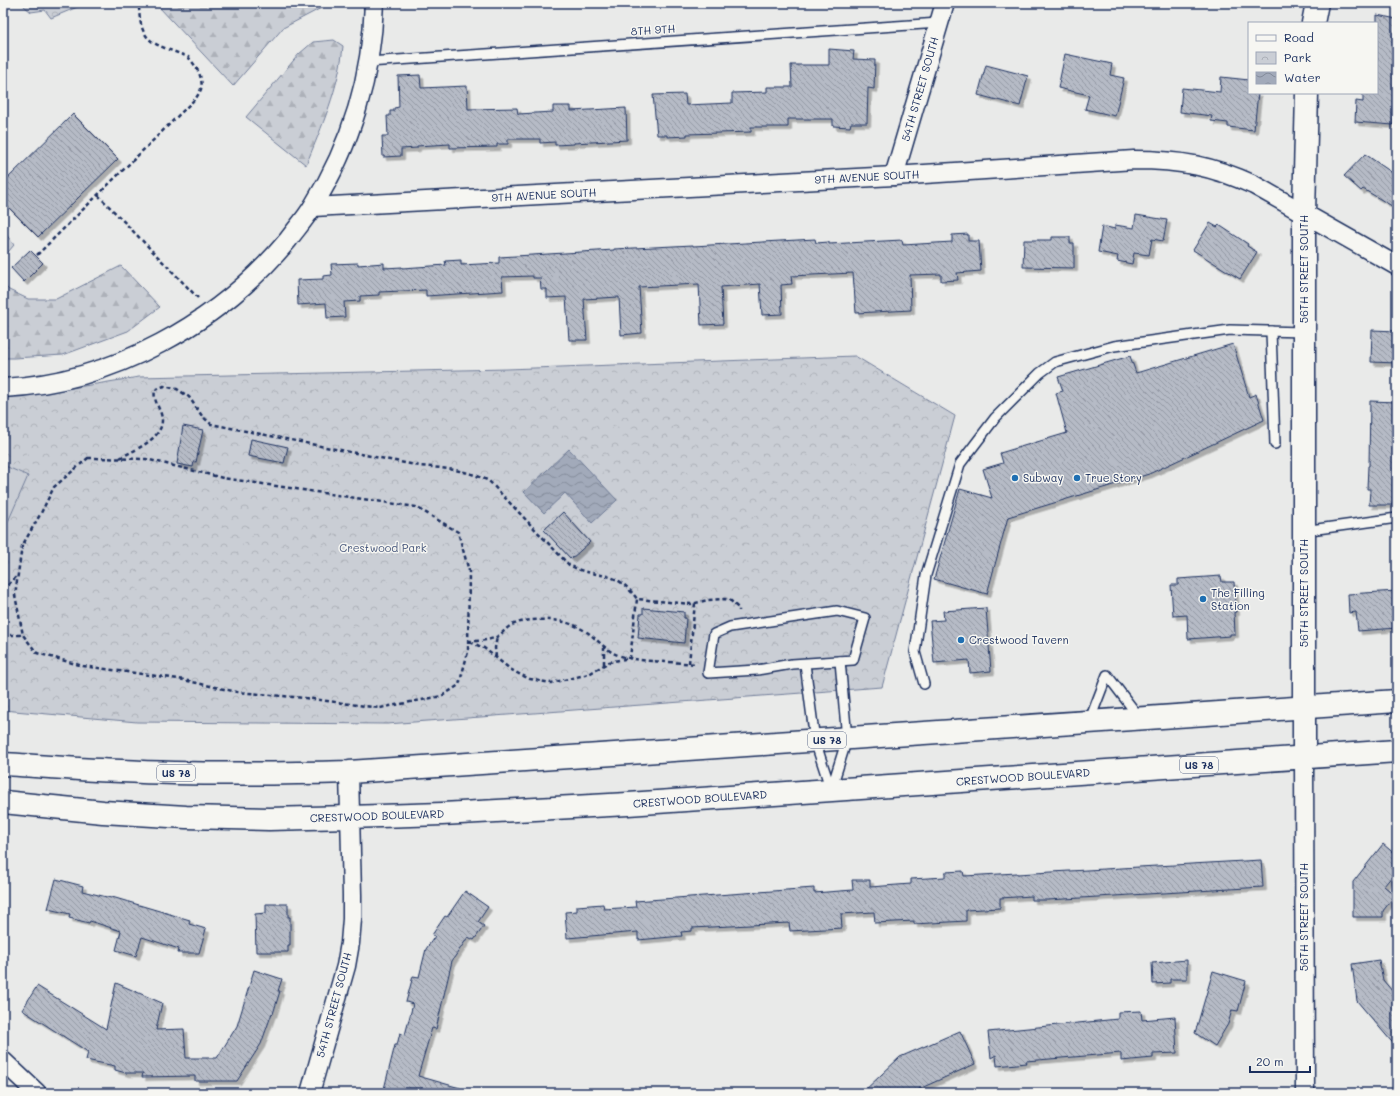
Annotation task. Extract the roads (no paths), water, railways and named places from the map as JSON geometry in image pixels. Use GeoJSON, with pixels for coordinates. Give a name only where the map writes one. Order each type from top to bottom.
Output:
{"type":"FeatureCollection","features":[{"type":"Feature","properties":{"kind":"main road"},"geometry":{"type":"LineString","coordinates":[[1313,22],[1317,3]]}},
{"type":"Feature","properties":{"kind":"main road","name":"56TH STREET SOUTH"},"geometry":{"type":"LineString","coordinates":[[1304,757],[1304,213],[1307,94]]}},
{"type":"Feature","properties":{"kind":"main road","name":"US 78"},"geometry":{"type":"LineString","coordinates":[[3,764],[178,773],[243,774],[349,772],[1397,701]]}},
{"type":"Feature","properties":{"kind":"main road","name":"CRESTWOOD BOULEVARD"},"geometry":{"type":"LineString","coordinates":[[3,802],[103,812],[186,817],[269,819],[349,818],[542,809],[1397,751]]}},
{"type":"Feature","properties":{"kind":"street"},"geometry":{"type":"LineString","coordinates":[[3,388],[26,387],[50,383],[84,374],[118,362],[150,348],[182,331],[211,311],[239,290],[265,266],[298,228],[313,207],[337,162],[361,94],[372,34],[374,3]]}},
{"type":"Feature","properties":{"kind":"street","name":"54TH STREET SOUTH"},"geometry":{"type":"LineString","coordinates":[[894,176],[945,3]]}},
{"type":"Feature","properties":{"kind":"street","name":"9TH AVENUE SOUTH"},"geometry":{"type":"LineString","coordinates":[[313,207],[894,176],[1134,160],[1179,161],[1220,170],[1254,185],[1397,266]]}},
{"type":"Feature","properties":{"kind":"street","name":"56TH STREET SOUTH"},"geometry":{"type":"LineString","coordinates":[[1304,757],[1305,1093]]}},
{"type":"Feature","properties":{"kind":"street","name":"54TH STREET SOUTH"},"geometry":{"type":"LineString","coordinates":[[310,1093],[346,966],[350,943],[352,895],[349,772]]}},
{"type":"Feature","properties":{"kind":"street"},"geometry":{"type":"LineString","coordinates":[[3,1061],[37,1093]]}},
{"type":"Feature","properties":{"kind":"lane","name":"8TH 9TH"},"geometry":{"type":"LineString","coordinates":[[368,62],[939,23]]}},
{"type":"Feature","properties":{"kind":"lane"},"geometry":{"type":"LineString","coordinates":[[924,684],[915,652],[926,575],[960,464],[996,418],[1040,373],[1055,362],[1114,346],[1230,330],[1304,332]]}},
{"type":"Feature","properties":{"kind":"lane"},"geometry":{"type":"LineString","coordinates":[[1271,331],[1275,444]]}},
{"type":"Feature","properties":{"kind":"lane"},"geometry":{"type":"LineString","coordinates":[[1303,531],[1397,518]]}},
{"type":"Feature","properties":{"kind":"lane"},"geometry":{"type":"LineString","coordinates":[[837,611],[865,618],[853,660],[840,661],[757,670],[708,672],[714,634],[730,627],[837,611]]}},
{"type":"Feature","properties":{"kind":"lane"},"geometry":{"type":"LineString","coordinates":[[831,790],[847,739],[840,661]]}},
{"type":"Feature","properties":{"kind":"lane"},"geometry":{"type":"LineString","coordinates":[[805,664],[815,741],[831,790]]}},
{"type":"Feature","properties":{"kind":"lane"},"geometry":{"type":"LineString","coordinates":[[1089,722],[1107,675],[1140,718]]}},
{"type":"Feature","properties":{"kind":"water"},"geometry":{"type":"Polygon","coordinates":[[[569,449],[617,500],[592,523],[565,493],[544,513],[524,492],[569,449]]]}},
{"type":"Feature","properties":{"kind":"place","name":"Subway"},"geometry":{"type":"Point","coordinates":[1015,478]}},
{"type":"Feature","properties":{"kind":"place","name":"True Story"},"geometry":{"type":"Point","coordinates":[1077,478]}},
{"type":"Feature","properties":{"kind":"place","name":"The Filling Station"},"geometry":{"type":"Point","coordinates":[1203,599]}},
{"type":"Feature","properties":{"kind":"place","name":"Crestwood Tavern"},"geometry":{"type":"Point","coordinates":[961,640]}},
{"type":"Feature","properties":{"kind":"park label","name":"Crestwood Park"},"geometry":{"type":"Point","coordinates":[383,548]}}]}
